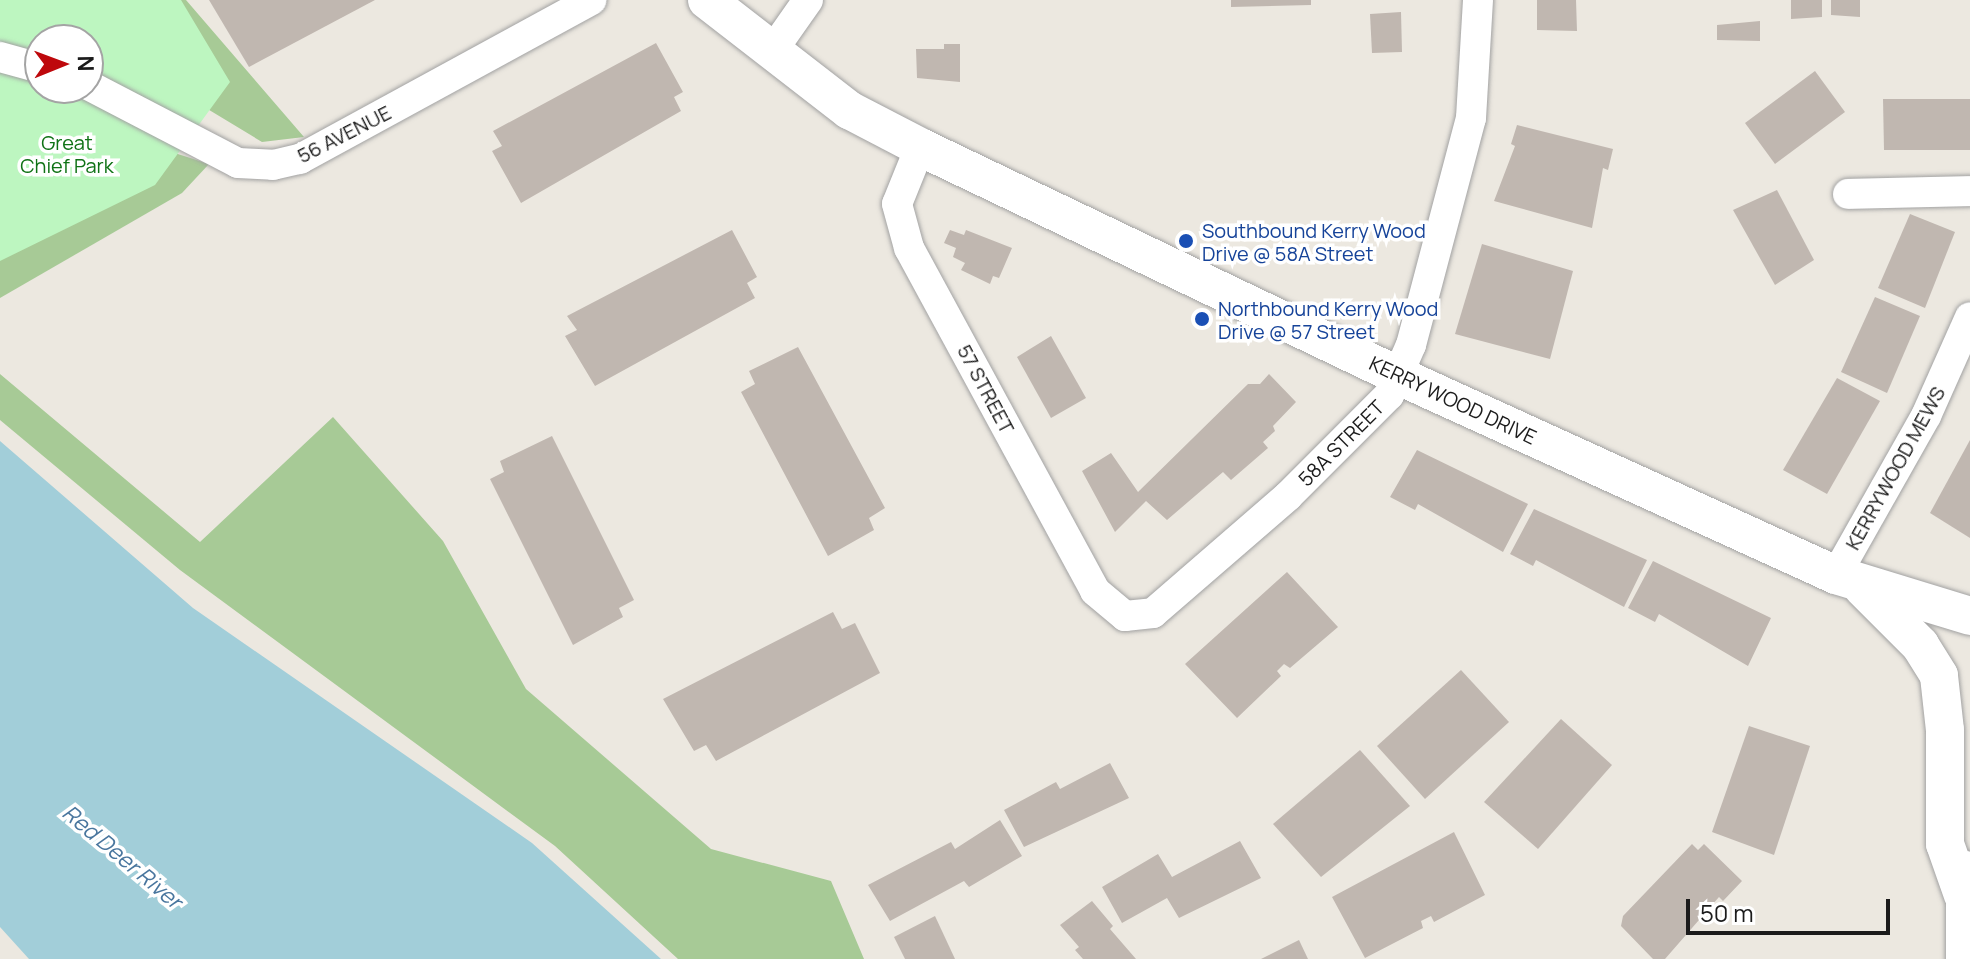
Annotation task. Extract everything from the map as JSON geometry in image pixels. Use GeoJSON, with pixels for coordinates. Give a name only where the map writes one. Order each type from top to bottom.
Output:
{"type":"FeatureCollection","features":[{"type":"Feature","properties":{"kind":"street","name":"56 AVENUE"},"geometry":{"type":"LineString","coordinates":[[104,93],[238,163],[273,165],[300,159],[592,0]]}},
{"type":"Feature","properties":{"kind":"street","name":"KERRY WOOD DRIVE"},"geometry":{"type":"LineString","coordinates":[[707,0],[849,110],[920,147],[1399,376],[1849,580],[1970,616]]}},
{"type":"Feature","properties":{"kind":"street"},"geometry":{"type":"LineString","coordinates":[[773,50],[808,0]]}},
{"type":"Feature","properties":{"kind":"street","name":"58A STREET"},"geometry":{"type":"LineString","coordinates":[[1125,616],[1153,613],[1177,597],[1370,418],[1399,376],[1475,102],[1478,0]]}},
{"type":"Feature","properties":{"kind":"street"},"geometry":{"type":"LineString","coordinates":[[0,57],[24,64]]}},
{"type":"Feature","properties":{"kind":"street","name":"57 STREET"},"geometry":{"type":"LineString","coordinates":[[920,147],[897,204],[909,248],[1085,574],[1105,603],[1125,616]]}},
{"type":"Feature","properties":{"kind":"street"},"geometry":{"type":"LineString","coordinates":[[1848,194],[1970,191]]}},
{"type":"Feature","properties":{"kind":"street","name":"KERRYWOOD MEWS"},"geometry":{"type":"LineString","coordinates":[[1849,580],[1970,317]]}},
{"type":"Feature","properties":{"kind":"street"},"geometry":{"type":"LineString","coordinates":[[1849,580],[1920,645],[1939,676],[1945,730],[1945,844],[1967,885]]}},
{"type":"Feature","properties":{"kind":"street"},"geometry":{"type":"LineString","coordinates":[[1965,959],[1970,820]]}},
{"type":"Feature","properties":{"kind":"green space"},"geometry":{"type":"Polygon","coordinates":[[[0,0],[186,0],[304,137],[262,142],[104,50],[104,24],[50,24],[0,0]]]}},
{"type":"Feature","properties":{"kind":"green space","name":"Great Chief Park"},"geometry":{"type":"Polygon","coordinates":[[[0,0],[181,0],[230,82],[155,185],[0,261],[0,0]]]}},
{"type":"Feature","properties":{"kind":"green space"},"geometry":{"type":"Polygon","coordinates":[[[0,97],[209,164],[182,193],[0,298],[0,97]]]}},
{"type":"Feature","properties":{"kind":"green space"},"geometry":{"type":"Polygon","coordinates":[[[0,374],[200,542],[333,417],[443,541],[526,689],[711,849],[831,881],[864,959],[678,959],[555,846],[180,570],[0,420],[0,374]]]}},
{"type":"Feature","properties":{"kind":"water","name":"Red Deer River"},"geometry":{"type":"Polygon","coordinates":[[[0,441],[193,608],[532,843],[661,959],[29,959],[0,927],[0,441]]]}},
{"type":"Feature","properties":{"kind":"building"},"geometry":{"type":"Polygon","coordinates":[[[209,0],[375,0],[249,67],[209,0]]]}},
{"type":"Feature","properties":{"kind":"building"},"geometry":{"type":"Polygon","coordinates":[[[1231,0],[1311,0],[1311,5],[1231,7],[1231,0]]]}},
{"type":"Feature","properties":{"kind":"building"},"geometry":{"type":"Polygon","coordinates":[[[1537,0],[1576,0],[1577,31],[1537,30],[1537,0]]]}},
{"type":"Feature","properties":{"kind":"building"},"geometry":{"type":"Polygon","coordinates":[[[1791,0],[1822,0],[1822,17],[1791,19],[1791,0]]]}},
{"type":"Feature","properties":{"kind":"building"},"geometry":{"type":"Polygon","coordinates":[[[1831,0],[1860,0],[1860,17],[1831,15],[1831,0]]]}},
{"type":"Feature","properties":{"kind":"building"},"geometry":{"type":"Polygon","coordinates":[[[1401,12],[1402,52],[1372,53],[1370,14],[1401,12]]]}},
{"type":"Feature","properties":{"kind":"building"},"geometry":{"type":"Polygon","coordinates":[[[1760,21],[1760,41],[1717,40],[1717,25],[1760,21]]]}},
{"type":"Feature","properties":{"kind":"building"},"geometry":{"type":"Polygon","coordinates":[[[656,43],[683,92],[674,97],[681,111],[521,203],[492,151],[502,146],[493,131],[656,43]]]}},
{"type":"Feature","properties":{"kind":"building"},"geometry":{"type":"Polygon","coordinates":[[[944,44],[960,44],[960,82],[917,78],[916,49],[944,49],[944,44]]]}},
{"type":"Feature","properties":{"kind":"building"},"geometry":{"type":"Polygon","coordinates":[[[1815,71],[1845,112],[1775,164],[1745,123],[1815,71]]]}},
{"type":"Feature","properties":{"kind":"building"},"geometry":{"type":"Polygon","coordinates":[[[1883,99],[1970,99],[1970,150],[1884,150],[1883,99]]]}},
{"type":"Feature","properties":{"kind":"building"},"geometry":{"type":"Polygon","coordinates":[[[1517,125],[1613,149],[1608,170],[1603,168],[1592,228],[1494,201],[1515,146],[1511,144],[1517,125]]]}},
{"type":"Feature","properties":{"kind":"building"},"geometry":{"type":"Polygon","coordinates":[[[1777,190],[1814,260],[1775,285],[1733,210],[1777,190]]]}},
{"type":"Feature","properties":{"kind":"building"},"geometry":{"type":"Polygon","coordinates":[[[1910,214],[1955,232],[1925,308],[1878,288],[1910,214]]]}},
{"type":"Feature","properties":{"kind":"building"},"geometry":{"type":"Polygon","coordinates":[[[732,230],[757,277],[747,283],[755,298],[595,386],[565,336],[577,330],[567,316],[732,230]]]}},
{"type":"Feature","properties":{"kind":"building"},"geometry":{"type":"Polygon","coordinates":[[[950,230],[964,235],[966,230],[1012,248],[999,278],[993,276],[990,284],[961,270],[965,263],[953,257],[956,248],[944,243],[950,230]]]}},
{"type":"Feature","properties":{"kind":"building"},"geometry":{"type":"Polygon","coordinates":[[[1482,244],[1573,271],[1550,359],[1455,334],[1482,244]]]}},
{"type":"Feature","properties":{"kind":"building"},"geometry":{"type":"Polygon","coordinates":[[[1875,297],[1920,316],[1887,393],[1841,372],[1875,297]]]}},
{"type":"Feature","properties":{"kind":"building"},"geometry":{"type":"Polygon","coordinates":[[[1051,336],[1086,398],[1051,418],[1017,357],[1051,336]]]}},
{"type":"Feature","properties":{"kind":"building"},"geometry":{"type":"Polygon","coordinates":[[[798,347],[885,508],[869,518],[874,530],[828,556],[741,392],[755,384],[749,371],[798,347]]]}},
{"type":"Feature","properties":{"kind":"building"},"geometry":{"type":"Polygon","coordinates":[[[1269,374],[1296,402],[1273,426],[1275,431],[1263,442],[1268,448],[1231,480],[1223,472],[1167,520],[1146,501],[1115,532],[1082,471],[1111,453],[1138,492],[1248,384],[1260,384],[1269,374]]]}},
{"type":"Feature","properties":{"kind":"building"},"geometry":{"type":"Polygon","coordinates":[[[1837,378],[1880,401],[1827,494],[1783,470],[1837,378]]]}},
{"type":"Feature","properties":{"kind":"building"},"geometry":{"type":"Polygon","coordinates":[[[552,436],[634,600],[619,608],[623,617],[573,645],[490,479],[504,472],[500,461],[552,436]]]}},
{"type":"Feature","properties":{"kind":"building"},"geometry":{"type":"Polygon","coordinates":[[[1970,440],[1970,538],[1930,513],[1970,440]]]}},
{"type":"Feature","properties":{"kind":"building"},"geometry":{"type":"Polygon","coordinates":[[[1417,450],[1528,504],[1503,552],[1418,504],[1415,510],[1390,497],[1417,450]]]}},
{"type":"Feature","properties":{"kind":"building"},"geometry":{"type":"Polygon","coordinates":[[[1534,509],[1647,560],[1624,607],[1536,560],[1533,566],[1510,554],[1534,509]]]}},
{"type":"Feature","properties":{"kind":"building"},"geometry":{"type":"Polygon","coordinates":[[[1653,561],[1771,618],[1748,666],[1659,614],[1655,622],[1628,608],[1653,561]]]}},
{"type":"Feature","properties":{"kind":"building"},"geometry":{"type":"Polygon","coordinates":[[[1287,572],[1338,627],[1290,668],[1284,664],[1277,671],[1281,676],[1237,718],[1185,664],[1287,572]]]}},
{"type":"Feature","properties":{"kind":"building"},"geometry":{"type":"Polygon","coordinates":[[[833,612],[842,629],[855,623],[880,673],[716,761],[706,745],[694,751],[663,699],[833,612]]]}},
{"type":"Feature","properties":{"kind":"building"},"geometry":{"type":"Polygon","coordinates":[[[1461,670],[1509,722],[1425,799],[1377,746],[1461,670]]]}},
{"type":"Feature","properties":{"kind":"building"},"geometry":{"type":"Polygon","coordinates":[[[1561,719],[1612,765],[1538,849],[1484,802],[1561,719]]]}},
{"type":"Feature","properties":{"kind":"building"},"geometry":{"type":"Polygon","coordinates":[[[1749,726],[1810,746],[1774,855],[1712,832],[1749,726]]]}},
{"type":"Feature","properties":{"kind":"building"},"geometry":{"type":"Polygon","coordinates":[[[1360,750],[1410,806],[1321,877],[1273,824],[1360,750]]]}},
{"type":"Feature","properties":{"kind":"building"},"geometry":{"type":"Polygon","coordinates":[[[1110,763],[1129,798],[1024,847],[1004,810],[1056,782],[1060,789],[1110,763]]]}},
{"type":"Feature","properties":{"kind":"building"},"geometry":{"type":"Polygon","coordinates":[[[1000,820],[1022,856],[969,887],[964,881],[890,921],[868,885],[951,842],[955,849],[1000,820]]]}},
{"type":"Feature","properties":{"kind":"building"},"geometry":{"type":"Polygon","coordinates":[[[1454,832],[1485,895],[1434,922],[1431,916],[1421,921],[1423,928],[1365,958],[1332,897],[1454,832]]]}},
{"type":"Feature","properties":{"kind":"building"},"geometry":{"type":"Polygon","coordinates":[[[1240,841],[1261,878],[1179,918],[1167,898],[1122,923],[1102,887],[1158,854],[1172,877],[1240,841]]]}},
{"type":"Feature","properties":{"kind":"building"},"geometry":{"type":"Polygon","coordinates":[[[1692,844],[1698,850],[1704,844],[1742,881],[1723,901],[1719,897],[1665,959],[1653,959],[1621,926],[1623,916],[1692,844]]]}},
{"type":"Feature","properties":{"kind":"building"},"geometry":{"type":"Polygon","coordinates":[[[1092,901],[1113,926],[1110,929],[1136,959],[1083,959],[1075,950],[1079,947],[1060,925],[1092,901]]]}},
{"type":"Feature","properties":{"kind":"building"},"geometry":{"type":"Polygon","coordinates":[[[935,916],[955,959],[905,959],[894,937],[935,916]]]}},
{"type":"Feature","properties":{"kind":"building"},"geometry":{"type":"Polygon","coordinates":[[[1299,940],[1308,959],[1261,959],[1299,940]]]}},
{"type":"Feature","properties":{"kind":"place","name":"Southbound Kerry Wood Drive @ 58A Street"},"geometry":{"type":"Point","coordinates":[1186,241]}},
{"type":"Feature","properties":{"kind":"place","name":"Northbound Kerry Wood Drive @ 57 Street"},"geometry":{"type":"Point","coordinates":[1202,319]}}]}
